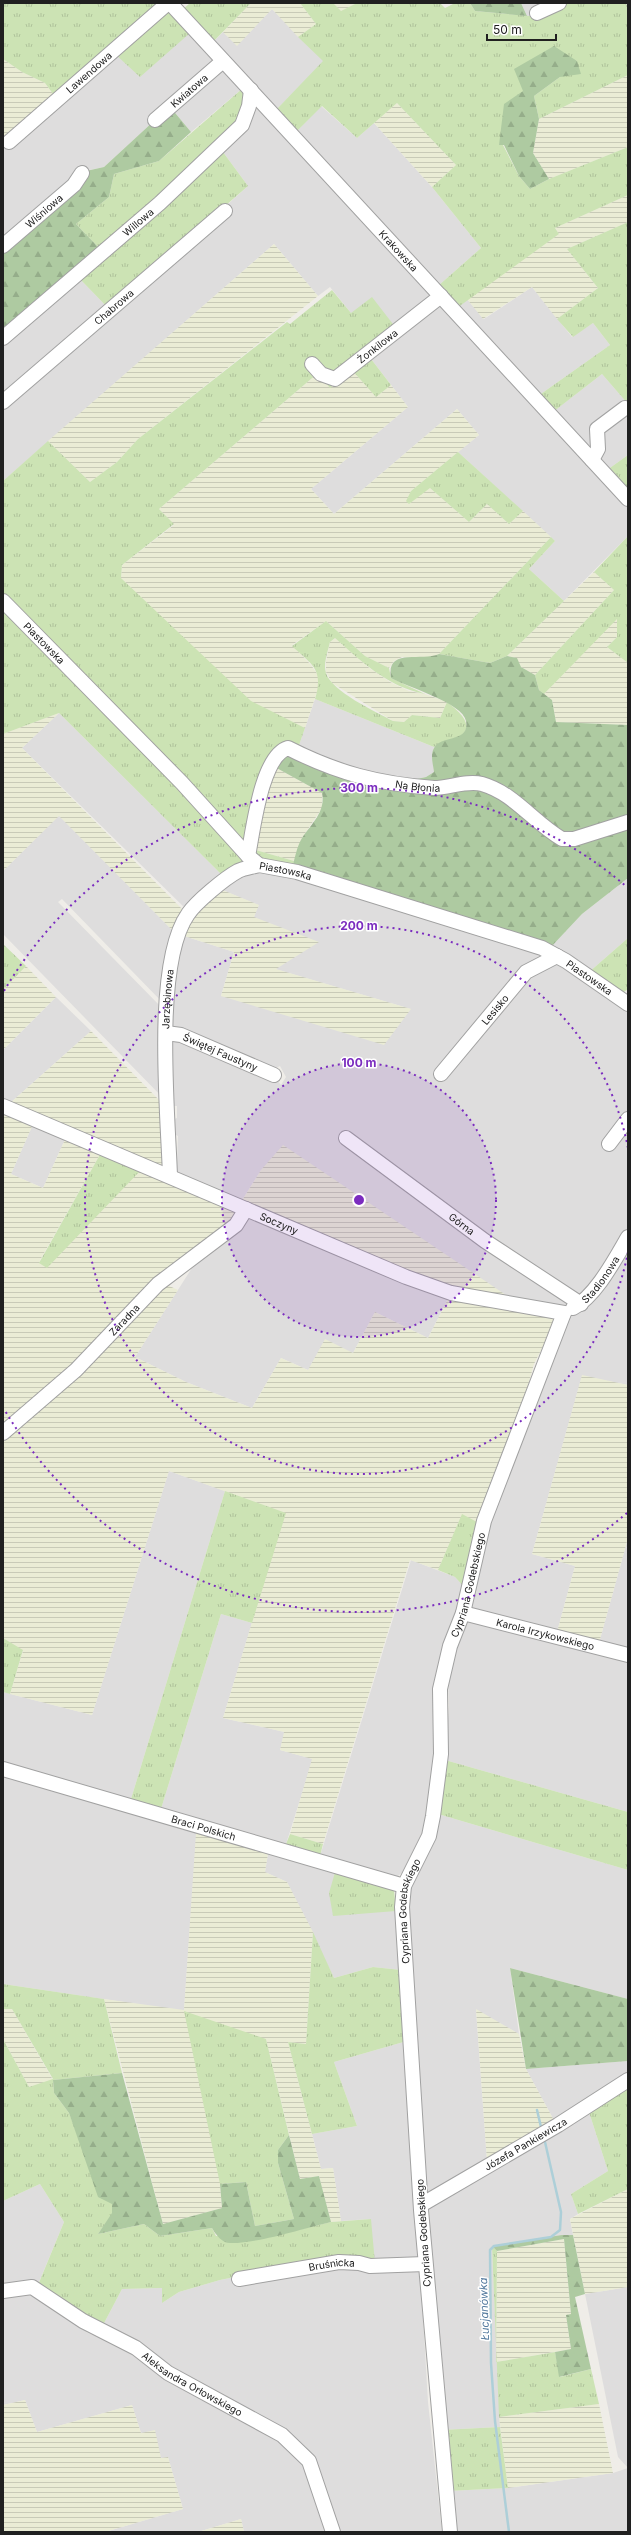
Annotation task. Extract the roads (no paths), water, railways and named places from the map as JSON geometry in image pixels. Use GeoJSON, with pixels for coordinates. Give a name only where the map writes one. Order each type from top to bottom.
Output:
{"type":"FeatureCollection","features":[{"type":"Feature","properties":{"kind":"street","name":"Krakowska"},"geometry":{"type":"LineString","coordinates":[[169,3],[628,499]]}},
{"type":"Feature","properties":{"kind":"street","name":"Lawendowa"},"geometry":{"type":"LineString","coordinates":[[9,142],[169,3]]}},
{"type":"Feature","properties":{"kind":"street"},"geometry":{"type":"LineString","coordinates":[[537,14],[559,3]]}},
{"type":"Feature","properties":{"kind":"street","name":"Kwiatowa"},"geometry":{"type":"LineString","coordinates":[[155,120],[223,61]]}},
{"type":"Feature","properties":{"kind":"street","name":"Willowa"},"geometry":{"type":"LineString","coordinates":[[3,338],[160,203],[242,125],[249,106],[251,90]]}},
{"type":"Feature","properties":{"kind":"street","name":"Wiśniowa"},"geometry":{"type":"LineString","coordinates":[[3,246],[74,185],[82,173]]}},
{"type":"Feature","properties":{"kind":"street","name":"Chabrowa"},"geometry":{"type":"LineString","coordinates":[[3,402],[225,210]]}},
{"type":"Feature","properties":{"kind":"street","name":"Żonkilowa"},"geometry":{"type":"LineString","coordinates":[[312,364],[322,374],[335,379],[441,296]]}},
{"type":"Feature","properties":{"kind":"street"},"geometry":{"type":"LineString","coordinates":[[592,460],[598,449],[597,429],[625,408]]}},
{"type":"Feature","properties":{"kind":"street","name":"Piastowska"},"geometry":{"type":"LineString","coordinates":[[3,601],[182,783],[254,860],[324,880],[542,948],[557,956],[628,1004]]}},
{"type":"Feature","properties":{"kind":"street","name":"Na Błonia"},"geometry":{"type":"LineString","coordinates":[[254,860],[254,816],[274,758],[282,750],[288,748],[324,765],[371,781],[438,788],[470,784],[489,786],[511,798],[562,840],[574,839],[628,822]]}},
{"type":"Feature","properties":{"kind":"street","name":"Jarzębinowa"},"geometry":{"type":"LineString","coordinates":[[170,1176],[166,1033],[167,990],[174,944],[188,914],[212,891],[254,860]]}},
{"type":"Feature","properties":{"kind":"street","name":"Lesisko"},"geometry":{"type":"LineString","coordinates":[[441,1074],[526,972],[557,956]]}},
{"type":"Feature","properties":{"kind":"street","name":"Świętej Faustyny"},"geometry":{"type":"LineString","coordinates":[[166,1033],[181,1035],[274,1075]]}},
{"type":"Feature","properties":{"kind":"street","name":"Soczyny"},"geometry":{"type":"LineString","coordinates":[[3,1106],[406,1277],[451,1293],[564,1313]]}},
{"type":"Feature","properties":{"kind":"street"},"geometry":{"type":"LineString","coordinates":[[609,1144],[628,1119]]}},
{"type":"Feature","properties":{"kind":"street","name":"Górna"},"geometry":{"type":"LineString","coordinates":[[346,1138],[485,1241],[581,1304]]}},
{"type":"Feature","properties":{"kind":"street","name":"Zaradna"},"geometry":{"type":"LineString","coordinates":[[3,1433],[76,1370],[158,1284],[236,1226],[246,1210]]}},
{"type":"Feature","properties":{"kind":"street","name":"Stadionowa"},"geometry":{"type":"LineString","coordinates":[[564,1313],[581,1304],[607,1272],[628,1237]]}},
{"type":"Feature","properties":{"kind":"street","name":"Cypriana Godebskiego"},"geometry":{"type":"LineString","coordinates":[[450,2532],[425,2264],[402,1907],[404,1886],[430,1829],[441,1754],[440,1689],[450,1646],[463,1613],[484,1521],[564,1313]]}},
{"type":"Feature","properties":{"kind":"street","name":"Karola Irzykowskiego"},"geometry":{"type":"LineString","coordinates":[[463,1613],[628,1655]]}},
{"type":"Feature","properties":{"kind":"street","name":"Braci Polskich"},"geometry":{"type":"LineString","coordinates":[[3,1768],[404,1886]]}},
{"type":"Feature","properties":{"kind":"street","name":"Józefa Pankiewicza"},"geometry":{"type":"LineString","coordinates":[[421,2205],[558,2125],[628,2080]]}},
{"type":"Feature","properties":{"kind":"street","name":"Bruśnicka"},"geometry":{"type":"LineString","coordinates":[[239,2279],[339,2262],[359,2263],[370,2266],[425,2264]]}},
{"type":"Feature","properties":{"kind":"street","name":"Aleksandra Orłowskiego"},"geometry":{"type":"LineString","coordinates":[[3,2291],[32,2287],[83,2321],[136,2348],[168,2374],[282,2435],[309,2461],[333,2532]]}},
{"type":"Feature","properties":{"kind":"waterway","name":"Łucjanówka"},"geometry":{"type":"LineString","coordinates":[[537,2110],[541,2127]]}},
{"type":"Feature","properties":{"kind":"waterway","name":"Łucjanówka"},"geometry":{"type":"LineString","coordinates":[[509,2532],[495,2421],[491,2363],[490,2250],[494,2246],[551,2237],[560,2230],[561,2212],[545,2142]]}}]}
